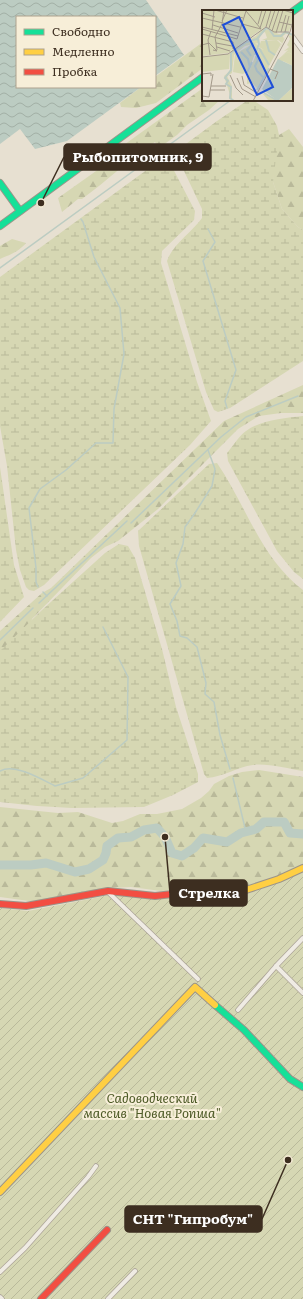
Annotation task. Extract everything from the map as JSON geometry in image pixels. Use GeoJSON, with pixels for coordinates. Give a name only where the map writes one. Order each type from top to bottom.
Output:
{"type":"FeatureCollection","features":[{"type":"Feature","properties":{"kind":"street"},"geometry":{"type":"LineString","coordinates":[[293,11],[303,4]]}},
{"type":"Feature","properties":{"kind":"street"},"geometry":{"type":"LineString","coordinates":[[293,37],[303,51]]}},
{"type":"Feature","properties":{"kind":"street"},"geometry":{"type":"LineString","coordinates":[[0,226],[202,78]]}},
{"type":"Feature","properties":{"kind":"street"},"geometry":{"type":"LineString","coordinates":[[0,183],[20,211]]}},
{"type":"Feature","properties":{"kind":"street"},"geometry":{"type":"LineString","coordinates":[[0,904],[26,906],[108,892],[155,896],[198,891],[243,890],[279,879],[303,868]]}},
{"type":"Feature","properties":{"kind":"street"},"geometry":{"type":"LineString","coordinates":[[108,892],[198,979]]}},
{"type":"Feature","properties":{"kind":"street"},"geometry":{"type":"LineString","coordinates":[[238,1010],[276,966],[303,938]]}},
{"type":"Feature","properties":{"kind":"street"},"geometry":{"type":"LineString","coordinates":[[276,966],[303,993]]}},
{"type":"Feature","properties":{"kind":"street"},"geometry":{"type":"LineString","coordinates":[[0,1192],[195,987],[244,1030],[290,1079],[303,1087]]}},
{"type":"Feature","properties":{"kind":"street"},"geometry":{"type":"LineString","coordinates":[[0,1272],[25,1248],[96,1166]]}},
{"type":"Feature","properties":{"kind":"street"},"geometry":{"type":"LineString","coordinates":[[41,1299],[107,1230]]}},
{"type":"Feature","properties":{"kind":"street"},"geometry":{"type":"LineString","coordinates":[[108,1299],[135,1271]]}},
{"type":"Feature","properties":{"kind":"green space"},"geometry":{"type":"Polygon","coordinates":[[[202,43],[202,69],[156,103],[136,108],[121,107],[120,103],[140,88],[156,88],[156,76],[202,43]]]}},
{"type":"Feature","properties":{"kind":"green space"},"geometry":{"type":"Polygon","coordinates":[[[202,89],[202,101],[219,101],[159,148],[155,142],[82,199],[78,199],[62,212],[58,198],[113,159],[121,147],[202,89]]]}},
{"type":"Feature","properties":{"kind":"green space"},"geometry":{"type":"Polygon","coordinates":[[[247,101],[254,101],[268,110],[277,126],[279,135],[273,182],[282,209],[298,227],[303,230],[303,361],[230,408],[218,412],[214,410],[206,392],[167,261],[173,250],[202,218],[202,209],[175,152],[247,101]]]}},
{"type":"Feature","properties":{"kind":"green space"},"geometry":{"type":"Polygon","coordinates":[[[289,129],[303,147],[303,230],[298,227],[282,209],[273,182],[274,148],[279,135],[289,129]]]}},
{"type":"Feature","properties":{"kind":"green space"},"geometry":{"type":"Polygon","coordinates":[[[163,158],[168,159],[195,211],[194,220],[162,251],[161,263],[197,382],[211,421],[190,445],[44,585],[34,591],[29,590],[26,587],[20,570],[16,550],[7,466],[0,426],[0,277],[163,158]]]}},
{"type":"Feature","properties":{"kind":"green space"},"geometry":{"type":"Polygon","coordinates":[[[12,239],[26,243],[17,251],[0,259],[0,246],[12,239]]]}},
{"type":"Feature","properties":{"kind":"green space"},"geometry":{"type":"Polygon","coordinates":[[[303,385],[303,413],[281,413],[259,416],[238,429],[158,509],[118,541],[105,547],[91,558],[32,619],[31,625],[0,656],[0,631],[42,593],[51,588],[224,421],[303,385]]]}},
{"type":"Feature","properties":{"kind":"green space"},"geometry":{"type":"Polygon","coordinates":[[[303,416],[303,579],[294,572],[277,551],[228,461],[227,453],[241,436],[252,427],[273,420],[303,416]]]}},
{"type":"Feature","properties":{"kind":"green space"},"geometry":{"type":"Polygon","coordinates":[[[217,463],[265,547],[288,577],[303,590],[303,771],[271,765],[253,765],[219,776],[207,778],[204,774],[139,546],[138,531],[209,464],[217,463]]]}},
{"type":"Feature","properties":{"kind":"green space"},"geometry":{"type":"Polygon","coordinates":[[[0,467],[14,565],[24,597],[0,622],[0,467]]]}},
{"type":"Feature","properties":{"kind":"green space"},"geometry":{"type":"Polygon","coordinates":[[[119,544],[128,546],[135,558],[162,649],[176,707],[198,774],[198,782],[173,795],[144,807],[72,808],[0,802],[0,651],[42,610],[105,553],[119,544]]]}},
{"type":"Feature","properties":{"kind":"green space"},"geometry":{"type":"Polygon","coordinates":[[[259,770],[303,777],[303,865],[279,876],[247,886],[161,891],[131,887],[110,888],[44,901],[29,901],[0,897],[0,807],[58,813],[78,812],[112,823],[123,821],[140,814],[157,814],[182,809],[201,798],[214,784],[229,776],[242,772],[259,770]]]}},
{"type":"Feature","properties":{"kind":"green space","name":"Садоводческий массив \"Новая Ропша\""},"geometry":{"type":"Polygon","coordinates":[[[303,872],[303,1299],[0,1299],[0,908],[28,911],[110,895],[156,899],[198,894],[244,895],[303,872]]]}},
{"type":"Feature","properties":{"kind":"water"},"geometry":{"type":"Polygon","coordinates":[[[0,0],[146,0],[184,55],[156,75],[156,16],[16,16],[16,88],[140,88],[67,141],[35,149],[20,129],[0,144],[0,0]]]}},
{"type":"Feature","properties":{"kind":"waterway"},"geometry":{"type":"LineString","coordinates":[[0,268],[230,101]]}},
{"type":"Feature","properties":{"kind":"waterway"},"geometry":{"type":"LineString","coordinates":[[38,587],[36,582],[36,568],[29,508],[40,489],[66,470],[96,443],[113,443],[114,409],[124,354],[120,308],[94,257],[81,219]]}},
{"type":"Feature","properties":{"kind":"waterway"},"geometry":{"type":"LineString","coordinates":[[208,229],[215,242],[203,261],[236,370],[225,401],[227,408]]}},
{"type":"Feature","properties":{"kind":"waterway"},"geometry":{"type":"LineString","coordinates":[[131,523],[221,437],[246,417],[298,396]]}},
{"type":"Feature","properties":{"kind":"waterway"},"geometry":{"type":"LineString","coordinates":[[208,450],[215,469],[212,486],[185,527],[183,544],[176,563],[181,586],[170,604],[177,621],[180,636],[187,638],[197,647],[206,683],[205,694],[214,702],[220,735],[230,769]]}},
{"type":"Feature","properties":{"kind":"waterway"},"geometry":{"type":"LineString","coordinates":[[39,603],[127,521]]}},
{"type":"Feature","properties":{"kind":"waterway"},"geometry":{"type":"LineString","coordinates":[[43,592],[47,596]]}},
{"type":"Feature","properties":{"kind":"waterway"},"geometry":{"type":"LineString","coordinates":[[0,640],[33,608]]}},
{"type":"Feature","properties":{"kind":"waterway"},"geometry":{"type":"LineString","coordinates":[[0,771],[6,769],[20,770],[55,786],[83,778],[127,740],[128,677],[103,627]]}},
{"type":"Feature","properties":{"kind":"waterway"},"geometry":{"type":"LineString","coordinates":[[233,778],[246,832]]}},
{"type":"Feature","properties":{"kind":"waterway"},"geometry":{"type":"LineString","coordinates":[[0,865],[31,865],[46,863],[75,872],[89,869],[103,860],[107,846],[118,838],[131,837],[144,830],[157,828],[165,837],[172,853],[182,856],[194,848],[203,838],[227,842],[241,833],[256,829],[264,822],[284,822],[290,833],[303,834]]}},
{"type":"Feature","properties":{"kind":"traffic: fast"},"geometry":{"type":"LineString","coordinates":[[293,11],[303,4]]}},
{"type":"Feature","properties":{"kind":"traffic: fast"},"geometry":{"type":"LineString","coordinates":[[0,226],[202,78]]}},
{"type":"Feature","properties":{"kind":"traffic: fast"},"geometry":{"type":"LineString","coordinates":[[0,183],[20,211]]}},
{"type":"Feature","properties":{"kind":"traffic: fast"},"geometry":{"type":"LineString","coordinates":[[215,1005],[244,1030],[290,1079],[303,1087]]}},
{"type":"Feature","properties":{"kind":"traffic: slow"},"geometry":{"type":"LineString","coordinates":[[199,891],[243,891],[279,879],[303,868]]}},
{"type":"Feature","properties":{"kind":"traffic: slow"},"geometry":{"type":"LineString","coordinates":[[0,1192],[195,987],[215,1005]]}},
{"type":"Feature","properties":{"kind":"traffic: jam"},"geometry":{"type":"LineString","coordinates":[[0,904],[26,906],[108,891],[155,896],[199,891]]}},
{"type":"Feature","properties":{"kind":"traffic: jam"},"geometry":{"type":"LineString","coordinates":[[41,1299],[107,1230]]}},
{"type":"Feature","properties":{"kind":"place","name":"Рыбопитомник, 9"},"geometry":{"type":"Point","coordinates":[41,203]}},
{"type":"Feature","properties":{"kind":"place","name":"Стрелка"},"geometry":{"type":"Point","coordinates":[165,837]}},
{"type":"Feature","properties":{"kind":"place","name":"СНТ \"Гипробум\""},"geometry":{"type":"Point","coordinates":[288,1160]}}]}
